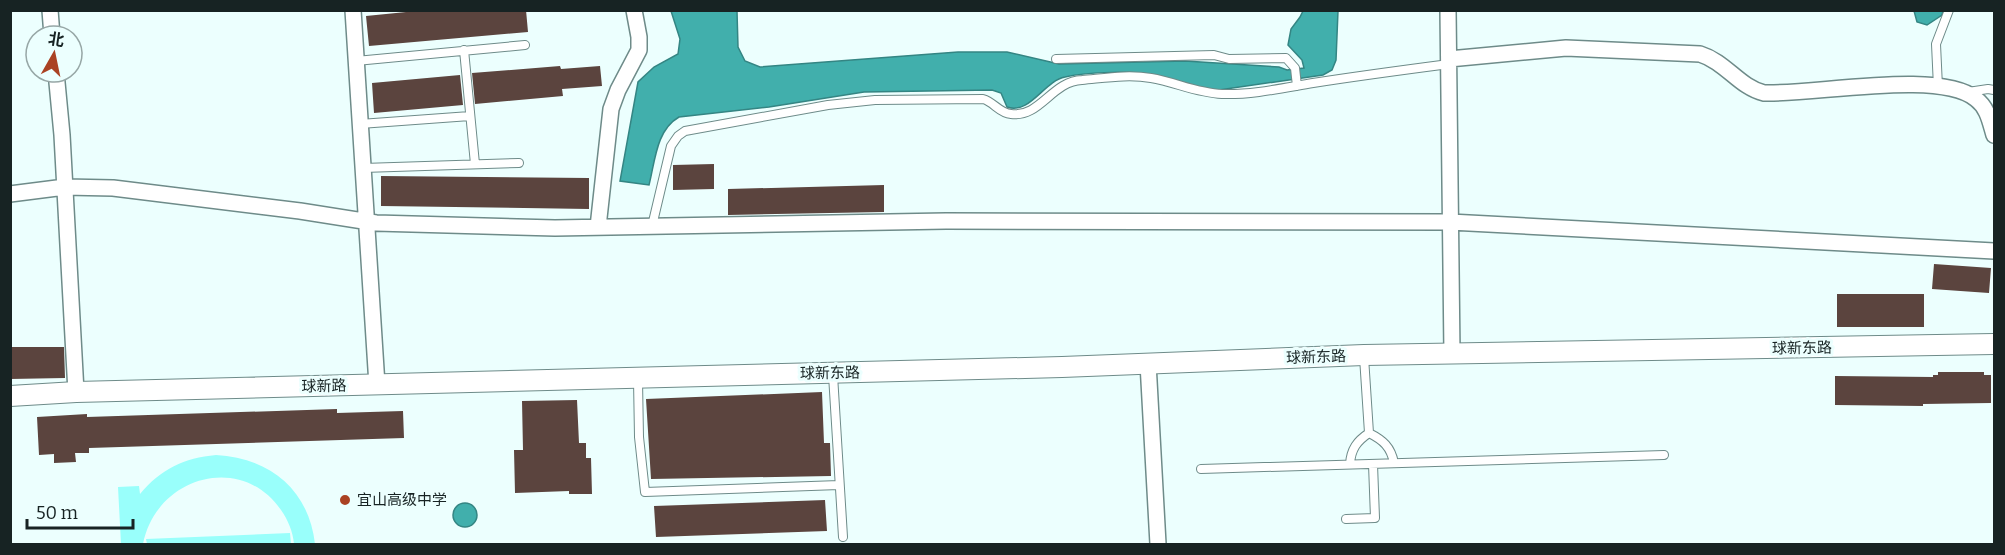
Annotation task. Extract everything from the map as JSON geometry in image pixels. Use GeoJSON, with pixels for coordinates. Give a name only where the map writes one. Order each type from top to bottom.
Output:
{"type":"FeatureCollection","features":[{"type":"Feature","properties":{"kind":"street"},"geometry":{"type":"LineString","coordinates":[[598,227],[611,109],[618,90],[639,50],[634,10]]}},
{"type":"Feature","properties":{"kind":"street"},"geometry":{"type":"LineString","coordinates":[[1448,10],[1452,354]]}},
{"type":"Feature","properties":{"kind":"street"},"geometry":{"type":"LineString","coordinates":[[353,11],[377,385]]}},
{"type":"Feature","properties":{"kind":"street"},"geometry":{"type":"LineString","coordinates":[[1449,62],[1566,48],[1700,54],[1720,63],[1749,88],[1764,93],[1913,84],[1967,93],[1987,112],[1995,135]]}},
{"type":"Feature","properties":{"kind":"street"},"geometry":{"type":"LineString","coordinates":[[57,84],[76,392]]}},
{"type":"Feature","properties":{"kind":"street"},"geometry":{"type":"LineString","coordinates":[[10,194],[65,187],[125,190],[300,211],[367,222],[555,228],[946,221],[1450,222],[1995,251]]}},
{"type":"Feature","properties":{"kind":"street","name":"球新东路"},"geometry":{"type":"LineString","coordinates":[[638,378],[1364,356],[1995,344]]}},
{"type":"Feature","properties":{"kind":"street"},"geometry":{"type":"LineString","coordinates":[[1148,363],[1158,544]]}},
{"type":"Feature","properties":{"kind":"street","name":"球新路"},"geometry":{"type":"LineString","coordinates":[[10,396],[76,392],[638,378]]}},
{"type":"Feature","properties":{"kind":"lane"},"geometry":{"type":"LineString","coordinates":[[1938,87],[1936,44],[1949,10]]}},
{"type":"Feature","properties":{"kind":"lane"},"geometry":{"type":"LineString","coordinates":[[356,61],[525,45]]}},
{"type":"Feature","properties":{"kind":"lane"},"geometry":{"type":"LineString","coordinates":[[464,51],[475,164]]}},
{"type":"Feature","properties":{"kind":"lane"},"geometry":{"type":"LineString","coordinates":[[1056,58],[1214,55],[1229,59],[1286,58],[1295,68],[1297,82]]}},
{"type":"Feature","properties":{"kind":"lane"},"geometry":{"type":"LineString","coordinates":[[652,226],[671,146],[685,131],[828,105],[875,100],[983,99],[990,101],[1004,113],[1013,115],[1034,108],[1060,86],[1072,80],[1138,76],[1190,90],[1223,94],[1260,92],[1297,82],[1449,62]]}},
{"type":"Feature","properties":{"kind":"lane"},"geometry":{"type":"LineString","coordinates":[[1967,93],[1988,88],[1995,90]]}},
{"type":"Feature","properties":{"kind":"lane"},"geometry":{"type":"LineString","coordinates":[[360,124],[470,116]]}},
{"type":"Feature","properties":{"kind":"lane"},"geometry":{"type":"LineString","coordinates":[[363,168],[519,163]]}},
{"type":"Feature","properties":{"kind":"lane"},"geometry":{"type":"LineString","coordinates":[[1364,356],[1369,433]]}},
{"type":"Feature","properties":{"kind":"lane"},"geometry":{"type":"LineString","coordinates":[[833,373],[843,537]]}},
{"type":"Feature","properties":{"kind":"lane"},"geometry":{"type":"LineString","coordinates":[[638,378],[639,437],[645,492],[839,484]]}},
{"type":"Feature","properties":{"kind":"lane"},"geometry":{"type":"LineString","coordinates":[[1369,433],[1385,443],[1394,463]]}},
{"type":"Feature","properties":{"kind":"lane"},"geometry":{"type":"LineString","coordinates":[[1350,464],[1355,445],[1369,433]]}},
{"type":"Feature","properties":{"kind":"lane"},"geometry":{"type":"LineString","coordinates":[[1201,469],[1664,455]]}},
{"type":"Feature","properties":{"kind":"lane"},"geometry":{"type":"LineString","coordinates":[[1346,519],[1375,518],[1373,464]]}},
{"type":"Feature","properties":{"kind":"shaded area"},"geometry":{"type":"Polygon","coordinates":[[[1914,10],[1943,11],[1942,15],[1927,25],[1917,22],[1914,10]]]}},
{"type":"Feature","properties":{"kind":"shaded area"},"geometry":{"type":"Polygon","coordinates":[[[671,11],[737,11],[738,47],[745,61],[760,67],[958,52],[1007,52],[1059,64],[1185,61],[1279,67],[1287,70],[1304,68],[1302,60],[1288,45],[1291,29],[1303,11],[1338,11],[1336,60],[1332,70],[1323,75],[1211,90],[1148,74],[1098,73],[1074,75],[1057,80],[1030,102],[1015,108],[1007,107],[1001,93],[992,90],[864,92],[769,107],[679,117],[665,130],[661,138],[649,185],[620,181],[638,82],[654,67],[678,54],[680,39],[671,11]]]}},
{"type":"Feature","properties":{"kind":"shaded area"},"geometry":{"type":"Polygon","coordinates":[[[216,455],[236,457],[253,463],[284,480],[305,508],[315,544],[294,544],[286,518],[264,492],[244,481],[223,478],[202,480],[182,489],[164,502],[151,521],[143,544],[121,544],[118,487],[139,486],[140,494],[156,478],[174,466],[216,455]]]}},
{"type":"Feature","properties":{"kind":"shaded area"},"geometry":{"type":"Polygon","coordinates":[[[465,503],[473,507],[477,515],[473,523],[465,527],[457,523],[453,515],[457,507],[465,503]]]}},
{"type":"Feature","properties":{"kind":"shaded area"},"geometry":{"type":"Polygon","coordinates":[[[290,533],[291,544],[147,544],[146,539],[290,533]]]}},
{"type":"Feature","properties":{"kind":"building"},"geometry":{"type":"Polygon","coordinates":[[[426,10],[526,10],[528,32],[369,46],[366,16],[426,10]]]}},
{"type":"Feature","properties":{"kind":"building"},"geometry":{"type":"Polygon","coordinates":[[[560,66],[561,69],[600,66],[602,86],[562,89],[563,96],[475,104],[472,73],[560,66]]]}},
{"type":"Feature","properties":{"kind":"building"},"geometry":{"type":"Polygon","coordinates":[[[460,75],[463,105],[374,113],[372,83],[460,75]]]}},
{"type":"Feature","properties":{"kind":"building"},"geometry":{"type":"Polygon","coordinates":[[[714,164],[714,189],[673,190],[673,165],[714,164]]]}},
{"type":"Feature","properties":{"kind":"building"},"geometry":{"type":"Polygon","coordinates":[[[381,176],[589,178],[589,209],[381,206],[381,176]]]}},
{"type":"Feature","properties":{"kind":"building"},"geometry":{"type":"Polygon","coordinates":[[[884,185],[884,212],[728,215],[728,189],[884,185]]]}},
{"type":"Feature","properties":{"kind":"building"},"geometry":{"type":"Polygon","coordinates":[[[1934,264],[1991,268],[1989,293],[1932,289],[1934,264]]]}},
{"type":"Feature","properties":{"kind":"building"},"geometry":{"type":"Polygon","coordinates":[[[1837,294],[1924,294],[1924,327],[1837,327],[1837,294]]]}},
{"type":"Feature","properties":{"kind":"building"},"geometry":{"type":"Polygon","coordinates":[[[10,347],[64,347],[65,378],[10,379],[10,347]]]}},
{"type":"Feature","properties":{"kind":"building"},"geometry":{"type":"Polygon","coordinates":[[[1938,372],[1984,372],[1984,375],[1991,375],[1991,403],[1923,404],[1923,406],[1835,405],[1835,376],[1933,377],[1933,375],[1938,375],[1938,372]]]}},
{"type":"Feature","properties":{"kind":"building"},"geometry":{"type":"Polygon","coordinates":[[[822,392],[824,443],[830,443],[831,476],[651,479],[646,399],[822,392]]]}},
{"type":"Feature","properties":{"kind":"building"},"geometry":{"type":"Polygon","coordinates":[[[577,400],[579,443],[586,443],[586,458],[591,458],[592,494],[569,494],[569,491],[515,493],[514,450],[523,450],[522,401],[577,400]]]}},
{"type":"Feature","properties":{"kind":"building"},"geometry":{"type":"Polygon","coordinates":[[[337,409],[337,413],[403,411],[404,438],[89,448],[89,453],[75,453],[76,462],[54,463],[54,454],[39,455],[37,417],[337,409]]]}},
{"type":"Feature","properties":{"kind":"building"},"geometry":{"type":"Polygon","coordinates":[[[825,500],[827,531],[656,537],[654,506],[825,500]]]}},
{"type":"Feature","properties":{"kind":"place","name":"宜山高级中学"},"geometry":{"type":"Point","coordinates":[345,500]}}]}
